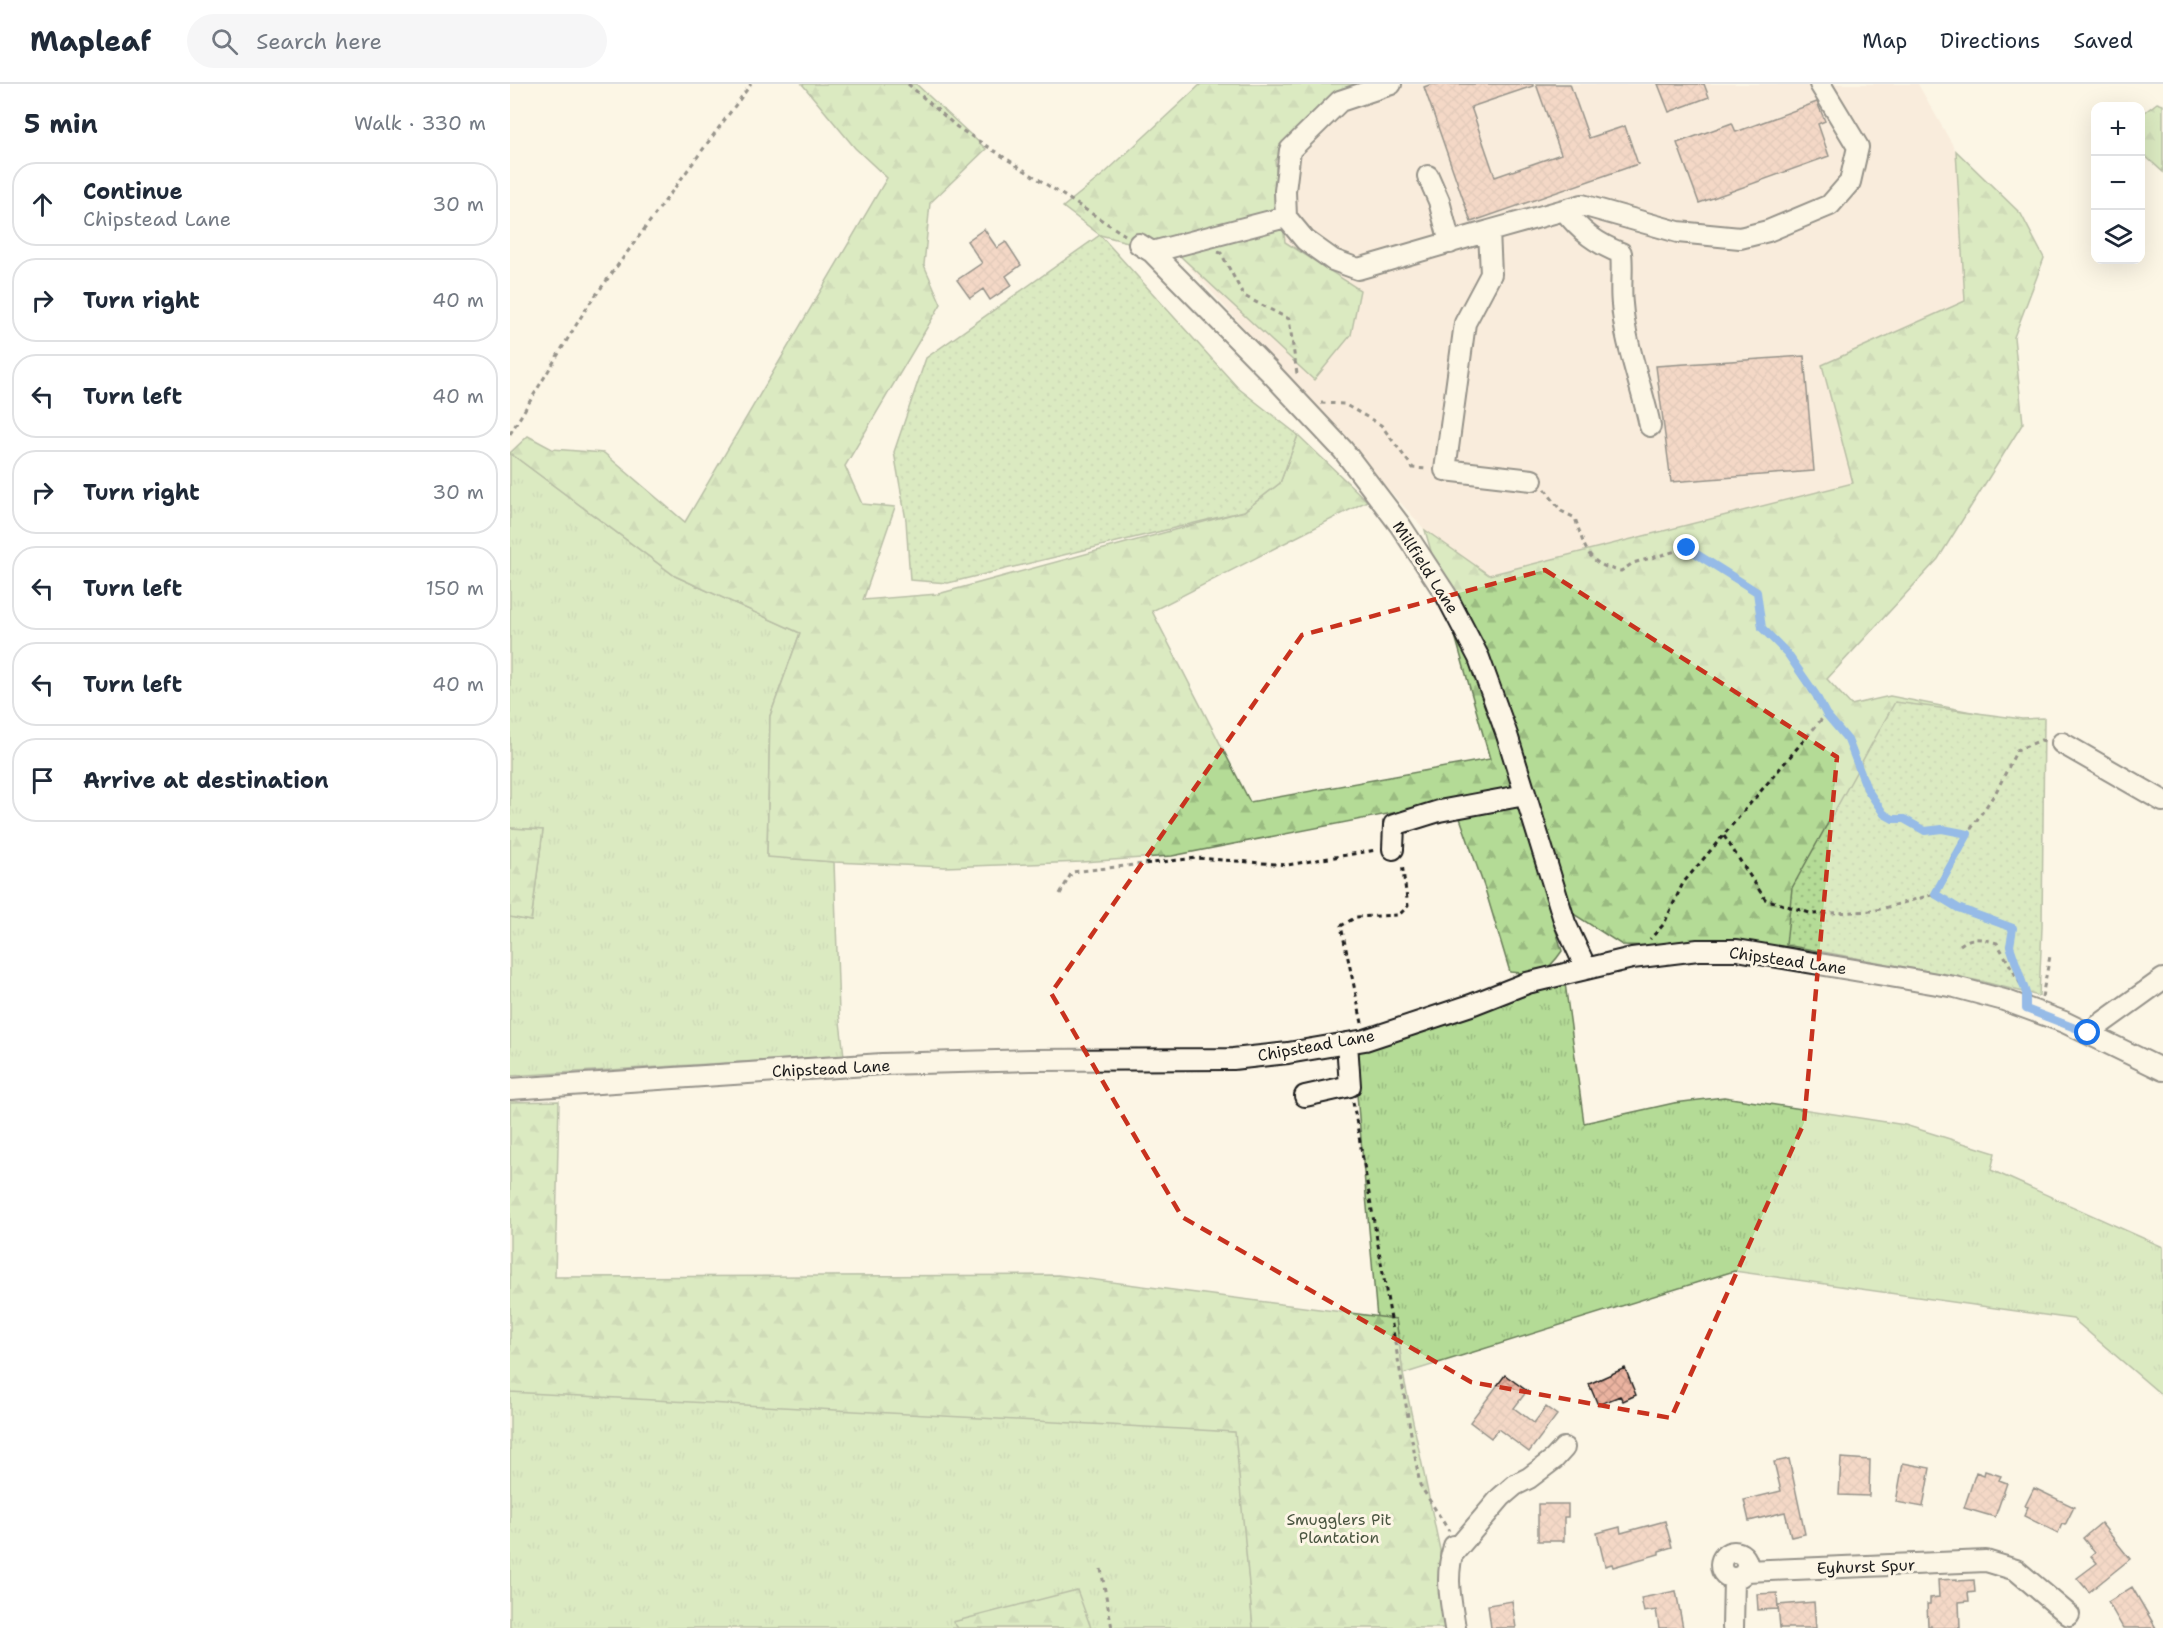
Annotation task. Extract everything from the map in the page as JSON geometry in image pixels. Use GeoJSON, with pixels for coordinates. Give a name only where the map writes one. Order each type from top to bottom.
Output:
{"type":"FeatureCollection","features":[{"type":"Feature","properties":{"kind":"street"},"geometry":{"type":"LineString","coordinates":[[1391,84],[1340,101],[1290,150],[1285,191],[1286,218],[1305,240],[1333,260],[1358,269],[1582,205],[1678,232],[1740,238],[1768,231],[1830,205],[1850,183],[1858,147],[1820,84]]}},
{"type":"Feature","properties":{"kind":"street"},"geometry":{"type":"LineString","coordinates":[[1428,176],[1439,201],[1450,243]]}},
{"type":"Feature","properties":{"kind":"street"},"geometry":{"type":"LineString","coordinates":[[1564,210],[1587,236],[1602,246],[1621,253],[1622,304],[1627,334],[1650,426]]}},
{"type":"Feature","properties":{"kind":"street"},"geometry":{"type":"LineString","coordinates":[[1146,248],[1286,218]]}},
{"type":"Feature","properties":{"kind":"street"},"geometry":{"type":"LineString","coordinates":[[1489,231],[1491,274],[1465,323],[1445,470],[1532,480]]}},
{"type":"Feature","properties":{"kind":"street","name":"Millfield Lane"},"geometry":{"type":"LineString","coordinates":[[1146,248],[1268,370],[1343,450],[1400,525],[1446,595],[1479,658],[1507,735],[1565,923],[1586,968]]}},
{"type":"Feature","properties":{"kind":"street"},"geometry":{"type":"LineString","coordinates":[[2062,743],[2163,801]]}},
{"type":"Feature","properties":{"kind":"street"},"geometry":{"type":"LineString","coordinates":[[1393,849],[1394,825],[1439,811],[1524,795]]}},
{"type":"Feature","properties":{"kind":"street","name":"Chipstead Lane"},"geometry":{"type":"LineString","coordinates":[[510,1089],[882,1064],[1031,1060],[1233,1059],[1288,1053],[1356,1041],[1471,1005],[1527,982],[1632,958],[1698,950],[1737,950],[1955,987],[2004,1000],[2039,1013],[2088,1033],[2163,1070]]}},
{"type":"Feature","properties":{"kind":"street"},"geometry":{"type":"LineString","coordinates":[[2088,1033],[2163,979]]}},
{"type":"Feature","properties":{"kind":"street"},"geometry":{"type":"LineString","coordinates":[[1305,1096],[1350,1086],[1356,1041]]}},
{"type":"Feature","properties":{"kind":"street"},"geometry":{"type":"LineString","coordinates":[[1455,1628],[1448,1565],[1457,1540],[1501,1497],[1554,1459],[1564,1448]]}},
{"type":"Feature","properties":{"kind":"street","name":"Eyhurst Spur"},"geometry":{"type":"LineString","coordinates":[[1733,1628],[1740,1575],[1986,1561],[2016,1570],[2069,1615]]}},
{"type":"Feature","properties":{"kind":"path"},"geometry":{"type":"LineString","coordinates":[[510,434],[587,307],[751,84]]}},
{"type":"Feature","properties":{"kind":"path"},"geometry":{"type":"LineString","coordinates":[[908,84],[957,127],[1146,248]]}},
{"type":"Feature","properties":{"kind":"path"},"geometry":{"type":"LineString","coordinates":[[1211,251],[1221,253],[1244,296],[1289,319],[1296,372],[1301,380]]}},
{"type":"Feature","properties":{"kind":"path"},"geometry":{"type":"LineString","coordinates":[[1316,403],[1344,404],[1381,425],[1413,468],[1445,470]]}},
{"type":"Feature","properties":{"kind":"path"},"geometry":{"type":"LineString","coordinates":[[1532,480],[1541,484],[1561,511],[1575,518],[1587,554],[1607,568],[1621,571],[1633,563],[1687,548],[1757,592],[1762,628],[1787,653],[1816,695],[1826,714],[1848,740],[1867,789],[1884,814],[1893,819],[1904,819],[1925,831],[1942,829],[1968,834]]}},
{"type":"Feature","properties":{"kind":"path"},"geometry":{"type":"LineString","coordinates":[[1632,958],[1664,924],[1683,883],[1826,714]]}},
{"type":"Feature","properties":{"kind":"path"},"geometry":{"type":"LineString","coordinates":[[1724,835],[1737,859],[1765,899],[1813,914],[1873,911],[1935,894],[1968,834],[1996,792],[2017,750],[2041,740],[2062,743]]}},
{"type":"Feature","properties":{"kind":"path"},"geometry":{"type":"LineString","coordinates":[[1060,894],[1072,872],[1197,858],[1288,865],[1368,850],[1393,849],[1403,866],[1408,906],[1399,915],[1356,917],[1341,926],[1356,1041]]}},
{"type":"Feature","properties":{"kind":"path"},"geometry":{"type":"LineString","coordinates":[[1935,894],[1958,908],[2013,928],[2010,946],[2026,993],[1997,943],[1978,938],[1968,939],[1960,945]]}},
{"type":"Feature","properties":{"kind":"path"},"geometry":{"type":"LineString","coordinates":[[2039,1013],[2050,956]]}},
{"type":"Feature","properties":{"kind":"path"},"geometry":{"type":"LineString","coordinates":[[1350,1086],[1420,1485],[1457,1540]]}},
{"type":"Feature","properties":{"kind":"path"},"geometry":{"type":"LineString","coordinates":[[1101,1569],[1112,1628]]}},
{"type":"Feature","properties":{"kind":"highlighted area"},"geometry":{"type":"Polygon","coordinates":[[[1545,570],[1837,757],[1804,1123],[1671,1418],[1471,1382],[1182,1217],[1051,993],[1302,635],[1545,570]]]}},
{"type":"Feature","properties":{"kind":"shaded area"},"geometry":{"type":"Polygon","coordinates":[[[1214,84],[1918,84],[1956,151],[1965,301],[1822,365],[1854,483],[1471,606],[1425,530],[1105,173],[1214,84]]]}},
{"type":"Feature","properties":{"kind":"green space"},"geometry":{"type":"Polygon","coordinates":[[[802,84],[916,84],[986,149],[930,203],[924,265],[941,304],[845,466],[862,504],[895,507],[863,600],[938,594],[1244,511],[1280,483],[1298,435],[1367,501],[1152,611],[1250,802],[1490,759],[1425,530],[1489,575],[1853,483],[1822,365],[1965,301],[1956,151],[2021,214],[2044,258],[2014,337],[2023,423],[1938,559],[1827,679],[1851,705],[1890,696],[2002,718],[1811,903],[1808,953],[1724,939],[1655,946],[1622,945],[1572,913],[1533,853],[1562,951],[1551,965],[1540,972],[1510,972],[1485,889],[1454,801],[1172,856],[945,867],[767,857],[770,716],[800,633],[675,576],[510,453],[528,436],[552,449],[604,453],[685,522],[887,178],[855,148],[802,84]]]}},
{"type":"Feature","properties":{"kind":"green space"},"geometry":{"type":"Polygon","coordinates":[[[1201,84],[1356,84],[1301,126],[1275,161],[1285,242],[1360,290],[1351,335],[1314,380],[1179,255],[1100,235],[1063,207],[1105,173],[1201,84]]]}},
{"type":"Feature","properties":{"kind":"green space"},"geometry":{"type":"Polygon","coordinates":[[[2157,103],[2163,105],[2163,172],[2145,156],[2145,112],[2157,103]]]}},
{"type":"Feature","properties":{"kind":"green space"},"geometry":{"type":"Polygon","coordinates":[[[1100,235],[1238,388],[1298,435],[1280,483],[1244,511],[948,583],[910,580],[906,520],[894,452],[926,358],[1100,235]]]}},
{"type":"Feature","properties":{"kind":"green space"},"geometry":{"type":"Polygon","coordinates":[[[510,453],[675,576],[800,633],[770,716],[767,856],[834,862],[839,1013],[844,1056],[510,1076],[510,917],[531,921],[543,830],[510,828],[510,453]]]}},
{"type":"Feature","properties":{"kind":"green space"},"geometry":{"type":"Polygon","coordinates":[[[1895,702],[2022,719],[2044,718],[2039,996],[1980,981],[1786,945],[1792,888],[1895,702]]]}},
{"type":"Feature","properties":{"kind":"green space"},"geometry":{"type":"Polygon","coordinates":[[[510,828],[543,830],[531,921],[510,917],[510,828]]]}},
{"type":"Feature","properties":{"kind":"green space"},"geometry":{"type":"Polygon","coordinates":[[[1565,983],[1584,1123],[1674,1103],[1724,1097],[1905,1125],[1995,1153],[1991,1170],[2163,1247],[2163,1396],[2073,1319],[1734,1271],[1403,1374],[1396,1319],[1377,1318],[1353,1050],[1565,983]]]}},
{"type":"Feature","properties":{"kind":"green space","name":"Smugglers Pit Plantation"},"geometry":{"type":"Polygon","coordinates":[[[559,1101],[555,1277],[1058,1275],[1396,1319],[1403,1374],[1448,1588],[1454,1628],[1253,1628],[1235,1432],[510,1392],[510,1102],[559,1101]]]}},
{"type":"Feature","properties":{"kind":"green space"},"geometry":{"type":"Polygon","coordinates":[[[510,1376],[1236,1432],[1253,1628],[510,1628],[510,1376]]]}},
{"type":"Feature","properties":{"kind":"green space"},"geometry":{"type":"Polygon","coordinates":[[[1077,1590],[1091,1628],[958,1628],[953,1622],[1077,1590]]]}},
{"type":"Feature","properties":{"kind":"building"},"geometry":{"type":"Polygon","coordinates":[[[1432,84],[1533,84],[1533,86],[1471,107],[1495,177],[1561,154],[1536,84],[1570,84],[1589,138],[1625,126],[1638,164],[1471,222],[1424,87],[1432,84]]]}},
{"type":"Feature","properties":{"kind":"building"},"geometry":{"type":"Polygon","coordinates":[[[1658,84],[1704,84],[1709,97],[1669,112],[1658,84]]]}},
{"type":"Feature","properties":{"kind":"building"},"geometry":{"type":"Polygon","coordinates":[[[1817,102],[1825,121],[1818,124],[1829,156],[1699,203],[1677,143],[1732,123],[1736,132],[1817,102]]]}},
{"type":"Feature","properties":{"kind":"building"},"geometry":{"type":"Polygon","coordinates":[[[984,229],[997,248],[1006,242],[1021,265],[1006,276],[1012,285],[990,300],[983,289],[970,298],[957,280],[982,263],[967,241],[984,229]]]}},
{"type":"Feature","properties":{"kind":"building"},"geometry":{"type":"Polygon","coordinates":[[[1804,356],[1814,471],[1671,482],[1656,366],[1804,356]]]}},
{"type":"Feature","properties":{"kind":"building"},"geometry":{"type":"Polygon","coordinates":[[[1625,1368],[1636,1395],[1623,1401],[1620,1396],[1598,1405],[1589,1384],[1625,1368]]]}},
{"type":"Feature","properties":{"kind":"building"},"geometry":{"type":"Polygon","coordinates":[[[1505,1375],[1527,1391],[1514,1408],[1534,1423],[1546,1407],[1557,1415],[1529,1452],[1498,1429],[1491,1438],[1470,1422],[1505,1375]]]}},
{"type":"Feature","properties":{"kind":"building"},"geometry":{"type":"Polygon","coordinates":[[[1841,1458],[1870,1460],[1869,1496],[1839,1495],[1841,1458]]]}},
{"type":"Feature","properties":{"kind":"building"},"geometry":{"type":"Polygon","coordinates":[[[1789,1459],[1805,1534],[1791,1537],[1785,1512],[1749,1521],[1744,1500],[1781,1491],[1774,1462],[1789,1459]]]}},
{"type":"Feature","properties":{"kind":"building"},"geometry":{"type":"Polygon","coordinates":[[[1903,1463],[1930,1468],[1923,1507],[1896,1502],[1903,1463]]]}},
{"type":"Feature","properties":{"kind":"building"},"geometry":{"type":"Polygon","coordinates":[[[1985,1471],[2001,1476],[1999,1480],[2007,1483],[1995,1517],[1964,1508],[1976,1472],[1984,1475],[1985,1471]]]}},
{"type":"Feature","properties":{"kind":"building"},"geometry":{"type":"Polygon","coordinates":[[[2034,1488],[2074,1507],[2058,1533],[2024,1516],[2028,1507],[2025,1506],[2034,1488]]]}},
{"type":"Feature","properties":{"kind":"building"},"geometry":{"type":"Polygon","coordinates":[[[1538,1504],[1568,1504],[1568,1517],[1564,1517],[1564,1541],[1538,1541],[1538,1504]]]}},
{"type":"Feature","properties":{"kind":"building"},"geometry":{"type":"Polygon","coordinates":[[[1665,1521],[1672,1547],[1659,1551],[1659,1554],[1613,1567],[1612,1564],[1605,1566],[1597,1533],[1620,1527],[1621,1533],[1665,1521]]]}},
{"type":"Feature","properties":{"kind":"building"},"geometry":{"type":"Polygon","coordinates":[[[2101,1523],[2130,1559],[2089,1592],[2077,1578],[2097,1563],[2091,1556],[2095,1553],[2083,1538],[2101,1523]]]}},
{"type":"Feature","properties":{"kind":"building"},"geometry":{"type":"Polygon","coordinates":[[[1957,1579],[1957,1581],[1974,1580],[1975,1592],[1968,1593],[1969,1601],[1959,1602],[1960,1628],[1931,1628],[1928,1626],[1927,1604],[1930,1604],[1930,1598],[1939,1597],[1938,1580],[1957,1579]]]}},
{"type":"Feature","properties":{"kind":"building"},"geometry":{"type":"Polygon","coordinates":[[[2132,1587],[2156,1628],[2123,1628],[2108,1602],[2132,1587]]]}},
{"type":"Feature","properties":{"kind":"building"},"geometry":{"type":"Polygon","coordinates":[[[1676,1591],[1683,1628],[1659,1628],[1656,1610],[1644,1612],[1641,1598],[1676,1591]]]}},
{"type":"Feature","properties":{"kind":"building"},"geometry":{"type":"Polygon","coordinates":[[[1777,1593],[1778,1609],[1758,1610],[1757,1594],[1777,1593]]]}},
{"type":"Feature","properties":{"kind":"building"},"geometry":{"type":"Polygon","coordinates":[[[1512,1601],[1516,1628],[1491,1628],[1488,1605],[1512,1601]]]}},
{"type":"Feature","properties":{"kind":"building"},"geometry":{"type":"Polygon","coordinates":[[[1814,1602],[1816,1628],[1780,1628],[1778,1605],[1814,1602]]]}},
{"type":"Feature","properties":{"kind":"route"},"geometry":{"type":"LineString","coordinates":[[1687,548],[1757,592],[1762,628],[1787,653],[1816,695],[1826,714],[1848,740],[1867,789],[1884,814],[1893,819],[1904,819],[1925,831],[1942,829],[1968,834],[1935,894],[1958,908],[2013,928],[2010,946],[2026,993],[2026,1009],[2088,1033]]}}]}
